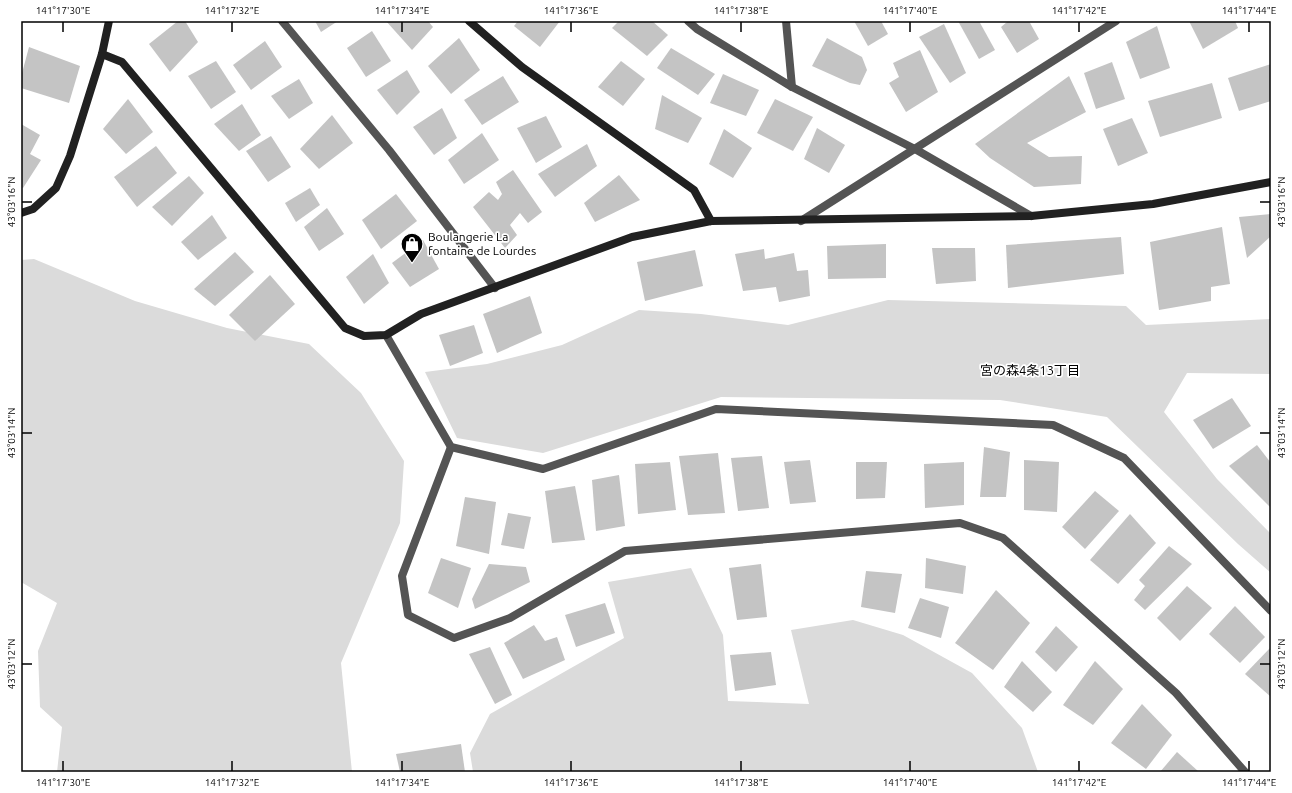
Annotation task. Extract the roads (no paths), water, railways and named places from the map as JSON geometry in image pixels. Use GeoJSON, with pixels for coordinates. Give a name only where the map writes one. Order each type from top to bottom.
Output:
{"type":"FeatureCollection","features":[{"type":"Feature","properties":{"kind":"street"},"geometry":{"type":"LineString","coordinates":[[21,213],[33,209],[56,188],[70,156],[102,54],[109,21]]}},
{"type":"Feature","properties":{"kind":"street"},"geometry":{"type":"LineString","coordinates":[[282,21],[389,150],[495,288]]}},
{"type":"Feature","properties":{"kind":"street"},"geometry":{"type":"LineString","coordinates":[[469,21],[522,67],[694,190],[711,221]]}},
{"type":"Feature","properties":{"kind":"street"},"geometry":{"type":"LineString","coordinates":[[688,21],[697,30],[792,87],[915,149],[1031,216]]}},
{"type":"Feature","properties":{"kind":"street"},"geometry":{"type":"LineString","coordinates":[[786,21],[792,87]]}},
{"type":"Feature","properties":{"kind":"street"},"geometry":{"type":"LineString","coordinates":[[801,221],[1116,21]]}},
{"type":"Feature","properties":{"kind":"street"},"geometry":{"type":"LineString","coordinates":[[102,54],[122,62],[345,328],[364,336],[386,335],[421,314],[632,237],[711,221],[801,221],[1031,216],[1153,204],[1271,182]]}},
{"type":"Feature","properties":{"kind":"street"},"geometry":{"type":"LineString","coordinates":[[386,335],[451,447],[543,470],[716,409],[1053,425],[1124,458],[1271,611]]}},
{"type":"Feature","properties":{"kind":"street"},"geometry":{"type":"LineString","coordinates":[[451,447],[402,576],[408,615],[454,638],[510,618],[625,551],[960,523],[1002,538],[1176,693],[1245,772]]}},
{"type":"Feature","properties":{"kind":"place","name":"Boulangerie La fontaine de Lourdes"},"geometry":{"type":"Point","coordinates":[412,264]}},
{"type":"Feature","properties":{"kind":"district","name":"宮の森4条13丁目"},"geometry":{"type":"Point","coordinates":[1030,370]}}]}
